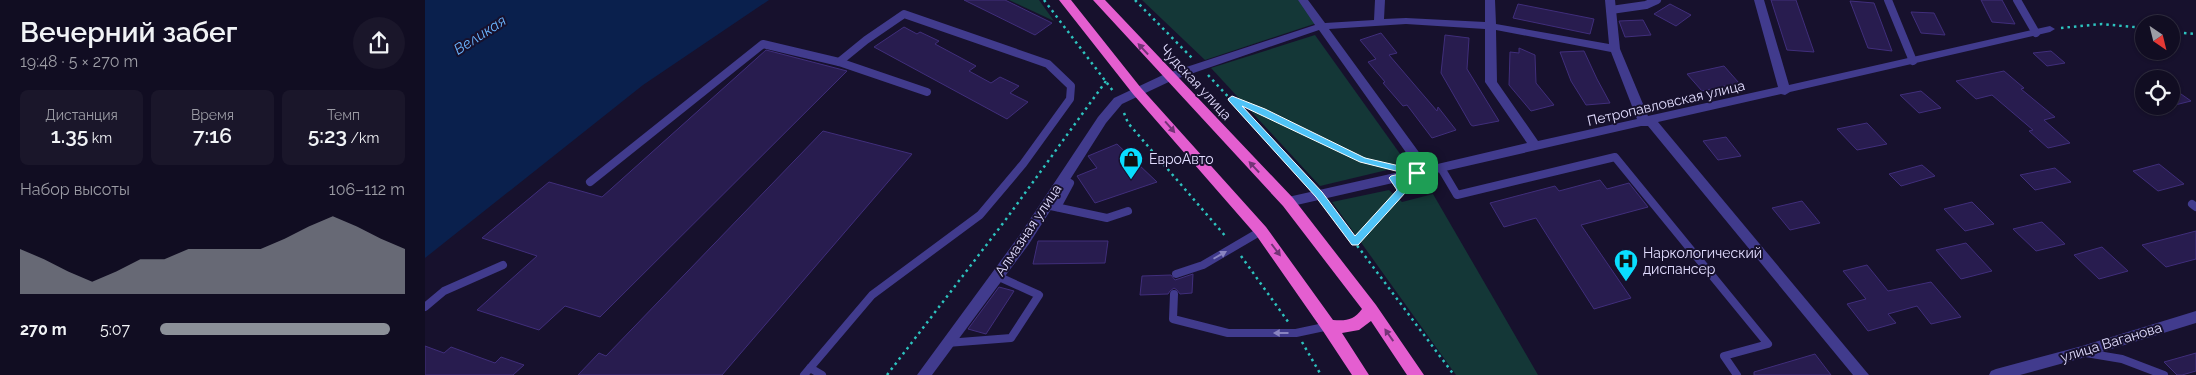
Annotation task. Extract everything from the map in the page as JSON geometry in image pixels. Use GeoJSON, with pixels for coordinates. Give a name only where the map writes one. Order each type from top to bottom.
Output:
{"type":"FeatureCollection","features":[{"type":"Feature","properties":{"kind":"highway"},"geometry":{"type":"LineString","coordinates":[[1065,0],[1137,91],[1261,231],[1329,326],[1361,375]]}},
{"type":"Feature","properties":{"kind":"highway","name":"Чудская улица"},"geometry":{"type":"LineString","coordinates":[[1099,0],[1288,202],[1371,309],[1416,375]]}},
{"type":"Feature","properties":{"kind":"highway"},"geometry":{"type":"LineString","coordinates":[[1329,326],[1350,328],[1363,321],[1371,309]]}},
{"type":"Feature","properties":{"kind":"street"},"geometry":{"type":"LineString","coordinates":[[1303,0],[1426,171]]}},
{"type":"Feature","properties":{"kind":"street"},"geometry":{"type":"LineString","coordinates":[[1379,22],[1380,0]]}},
{"type":"Feature","properties":{"kind":"street"},"geometry":{"type":"LineString","coordinates":[[1490,0],[1491,82],[1536,147]]}},
{"type":"Feature","properties":{"kind":"street"},"geometry":{"type":"LineString","coordinates":[[1759,0],[1785,91]]}},
{"type":"Feature","properties":{"kind":"street"},"geometry":{"type":"LineString","coordinates":[[1611,5],[1615,49],[1648,122],[1861,375]]}},
{"type":"Feature","properties":{"kind":"street","name":"Алмазная улица"},"geometry":{"type":"LineString","coordinates":[[924,375],[1051,206],[1086,142],[1118,100],[1137,91],[1169,77],[1322,26],[1406,21],[1490,26],[1615,49]]}},
{"type":"Feature","properties":{"kind":"street","name":"Петропавловская улица"},"geometry":{"type":"LineString","coordinates":[[1288,202],[1392,172],[1426,171],[1441,168],[2050,30]]}},
{"type":"Feature","properties":{"kind":"street","name":"улица Ваганова"},"geometry":{"type":"LineString","coordinates":[[1996,375],[2082,352],[2196,317]]}},
{"type":"Feature","properties":{"kind":"lane"},"geometry":{"type":"LineString","coordinates":[[1611,5],[1646,6],[1657,0]]}},
{"type":"Feature","properties":{"kind":"lane"},"geometry":{"type":"LineString","coordinates":[[1888,0],[1913,61]]}},
{"type":"Feature","properties":{"kind":"lane"},"geometry":{"type":"LineString","coordinates":[[2017,0],[2036,33]]}},
{"type":"Feature","properties":{"kind":"lane"},"geometry":{"type":"LineString","coordinates":[[822,375],[807,372],[872,295],[980,215],[1023,164],[1071,99],[1071,86],[1048,64],[904,14],[866,40],[839,62]]}},
{"type":"Feature","properties":{"kind":"lane"},"geometry":{"type":"LineString","coordinates":[[590,182],[763,44],[839,62],[927,92]]}},
{"type":"Feature","properties":{"kind":"lane"},"geometry":{"type":"LineString","coordinates":[[1441,168],[1457,195],[1615,157],[1768,344],[1724,356],[1737,375]]}},
{"type":"Feature","properties":{"kind":"lane"},"geometry":{"type":"LineString","coordinates":[[1070,184],[1051,206],[1107,218],[1128,211]]}},
{"type":"Feature","properties":{"kind":"lane"},"geometry":{"type":"LineString","coordinates":[[1176,274],[1203,265],[1261,231]]}},
{"type":"Feature","properties":{"kind":"lane"},"geometry":{"type":"LineString","coordinates":[[425,306],[444,291],[503,265]]}},
{"type":"Feature","properties":{"kind":"lane"},"geometry":{"type":"LineString","coordinates":[[947,344],[1011,338],[1039,295],[997,276]]}},
{"type":"Feature","properties":{"kind":"lane"},"geometry":{"type":"LineString","coordinates":[[1174,294],[1173,319],[1228,333],[1297,333],[1329,326]]}},
{"type":"Feature","properties":{"kind":"lane"},"geometry":{"type":"LineString","coordinates":[[2082,352],[2121,359],[2164,375]]}},
{"type":"Feature","properties":{"kind":"path"},"geometry":{"type":"LineString","coordinates":[[1044,0],[1106,81],[1118,100],[1128,123],[1235,247],[1297,333],[1321,375]]}},
{"type":"Feature","properties":{"kind":"path"},"geometry":{"type":"LineString","coordinates":[[1135,0],[1232,99],[1319,194],[1454,375]]}},
{"type":"Feature","properties":{"kind":"path"},"geometry":{"type":"LineString","coordinates":[[2050,30],[2102,24],[2135,27]]}},
{"type":"Feature","properties":{"kind":"path"},"geometry":{"type":"LineString","coordinates":[[2180,33],[2196,34]]}},
{"type":"Feature","properties":{"kind":"path"},"geometry":{"type":"LineString","coordinates":[[887,375],[1007,218],[1106,81]]}},
{"type":"Feature","properties":{"kind":"path"},"geometry":{"type":"LineString","coordinates":[[1232,99],[1262,111],[1392,172],[1402,191],[1355,242]]}},
{"type":"Feature","properties":{"kind":"green space"},"geometry":{"type":"Polygon","coordinates":[[[1009,0],[1039,0],[1054,21],[1009,0]]]}},
{"type":"Feature","properties":{"kind":"green space"},"geometry":{"type":"Polygon","coordinates":[[[1142,0],[1300,0],[1317,23],[1205,60],[1142,0]]]}},
{"type":"Feature","properties":{"kind":"green space"},"geometry":{"type":"Polygon","coordinates":[[[1315,35],[1408,165],[1320,186],[1211,68],[1315,35]]]}},
{"type":"Feature","properties":{"kind":"green space"},"geometry":{"type":"Polygon","coordinates":[[[1389,190],[1402,202],[1433,194],[1538,375],[1456,375],[1332,202],[1389,190]]]}},
{"type":"Feature","properties":{"kind":"water","name":"Великая"},"geometry":{"type":"Polygon","coordinates":[[[425,0],[769,0],[643,85],[425,258],[425,0]]]}},
{"type":"Feature","properties":{"kind":"building"},"geometry":{"type":"Polygon","coordinates":[[[964,0],[1005,0],[1052,23],[1035,35],[964,0]]]}},
{"type":"Feature","properties":{"kind":"building"},"geometry":{"type":"Polygon","coordinates":[[[1771,0],[1796,0],[1814,52],[1787,50],[1771,0]]]}},
{"type":"Feature","properties":{"kind":"building"},"geometry":{"type":"Polygon","coordinates":[[[1981,0],[2002,0],[2015,24],[1992,22],[1981,0]]]}},
{"type":"Feature","properties":{"kind":"building"},"geometry":{"type":"Polygon","coordinates":[[[1850,1],[1874,3],[1892,51],[1868,48],[1850,1]]]}},
{"type":"Feature","properties":{"kind":"building"},"geometry":{"type":"Polygon","coordinates":[[[1518,4],[1594,19],[1590,34],[1513,18],[1518,4]]]}},
{"type":"Feature","properties":{"kind":"building"},"geometry":{"type":"Polygon","coordinates":[[[1670,4],[1691,15],[1676,26],[1654,14],[1670,4]]]}},
{"type":"Feature","properties":{"kind":"building"},"geometry":{"type":"Polygon","coordinates":[[[1911,12],[1934,13],[1945,35],[1921,33],[1911,12]]]}},
{"type":"Feature","properties":{"kind":"building"},"geometry":{"type":"Polygon","coordinates":[[[1643,20],[1651,35],[1625,37],[1619,21],[1643,20]]]}},
{"type":"Feature","properties":{"kind":"building"},"geometry":{"type":"Polygon","coordinates":[[[904,27],[917,34],[920,32],[939,41],[935,44],[976,66],[969,71],[991,83],[1000,77],[1019,86],[1010,93],[1028,102],[1007,119],[874,47],[904,27]]]}},
{"type":"Feature","properties":{"kind":"building"},"geometry":{"type":"Polygon","coordinates":[[[1381,33],[1397,53],[1389,55],[1437,111],[1438,107],[1456,130],[1432,138],[1407,105],[1403,106],[1383,83],[1385,82],[1368,62],[1376,59],[1360,40],[1381,33]]]}},
{"type":"Feature","properties":{"kind":"building"},"geometry":{"type":"Polygon","coordinates":[[[1445,35],[1469,38],[1467,69],[1499,121],[1471,125],[1441,73],[1445,35]]]}},
{"type":"Feature","properties":{"kind":"building"},"geometry":{"type":"Polygon","coordinates":[[[1519,48],[1535,55],[1536,83],[1554,105],[1531,111],[1509,85],[1510,52],[1519,53],[1519,48]]]}},
{"type":"Feature","properties":{"kind":"building"},"geometry":{"type":"Polygon","coordinates":[[[766,50],[847,71],[600,317],[565,306],[539,330],[477,310],[537,256],[482,238],[549,182],[602,197],[766,50]]]}},
{"type":"Feature","properties":{"kind":"building"},"geometry":{"type":"Polygon","coordinates":[[[1584,51],[1610,103],[1586,105],[1571,81],[1560,52],[1584,51]]]}},
{"type":"Feature","properties":{"kind":"building"},"geometry":{"type":"Polygon","coordinates":[[[2051,51],[2065,63],[2047,66],[2033,53],[2051,51]]]}},
{"type":"Feature","properties":{"kind":"building"},"geometry":{"type":"Polygon","coordinates":[[[1724,66],[1739,83],[1702,91],[1687,74],[1724,66]]]}},
{"type":"Feature","properties":{"kind":"building"},"geometry":{"type":"Polygon","coordinates":[[[2004,71],[2024,88],[2021,89],[2055,117],[2044,120],[2070,143],[2048,148],[2029,131],[2033,130],[1992,95],[1976,99],[1956,81],[2004,71]]]}},
{"type":"Feature","properties":{"kind":"building"},"geometry":{"type":"Polygon","coordinates":[[[1921,91],[1941,108],[1919,113],[1900,95],[1921,91]]]}},
{"type":"Feature","properties":{"kind":"building"},"geometry":{"type":"Polygon","coordinates":[[[2180,93],[2191,101],[2180,104],[2180,93]]]}},
{"type":"Feature","properties":{"kind":"building"},"geometry":{"type":"Polygon","coordinates":[[[1867,123],[1887,144],[1857,150],[1837,129],[1867,123]]]}},
{"type":"Feature","properties":{"kind":"building"},"geometry":{"type":"Polygon","coordinates":[[[823,131],[912,154],[722,375],[578,375],[599,353],[606,356],[823,131]]]}},
{"type":"Feature","properties":{"kind":"building"},"geometry":{"type":"Polygon","coordinates":[[[1726,137],[1741,156],[1718,160],[1703,141],[1726,137]]]}},
{"type":"Feature","properties":{"kind":"building"},"geometry":{"type":"Polygon","coordinates":[[[1117,144],[1157,182],[1095,203],[1077,176],[1097,168],[1088,156],[1117,144]]]}},
{"type":"Feature","properties":{"kind":"building"},"geometry":{"type":"Polygon","coordinates":[[[2159,164],[2184,184],[2158,191],[2133,171],[2159,164]]]}},
{"type":"Feature","properties":{"kind":"building"},"geometry":{"type":"Polygon","coordinates":[[[1922,165],[1935,176],[1901,186],[1889,174],[1922,165]]]}},
{"type":"Feature","properties":{"kind":"building"},"geometry":{"type":"Polygon","coordinates":[[[2055,168],[2071,182],[2035,190],[2020,175],[2055,168]]]}},
{"type":"Feature","properties":{"kind":"building"},"geometry":{"type":"Polygon","coordinates":[[[1600,180],[1607,189],[1629,183],[1648,207],[1581,225],[1631,298],[1594,309],[1536,218],[1504,227],[1490,203],[1555,186],[1559,191],[1600,180]]]}},
{"type":"Feature","properties":{"kind":"building"},"geometry":{"type":"Polygon","coordinates":[[[1802,201],[1820,223],[1790,230],[1772,208],[1802,201]]]}},
{"type":"Feature","properties":{"kind":"building"},"geometry":{"type":"Polygon","coordinates":[[[1972,202],[1994,224],[1965,231],[1944,209],[1972,202]]]}},
{"type":"Feature","properties":{"kind":"building"},"geometry":{"type":"Polygon","coordinates":[[[2042,222],[2065,244],[2036,251],[2013,229],[2042,222]]]}},
{"type":"Feature","properties":{"kind":"building"},"geometry":{"type":"Polygon","coordinates":[[[2196,231],[2196,259],[2166,267],[2142,245],[2196,231]]]}},
{"type":"Feature","properties":{"kind":"building"},"geometry":{"type":"Polygon","coordinates":[[[1038,241],[1108,241],[1105,263],[1033,264],[1038,241]]]}},
{"type":"Feature","properties":{"kind":"building"},"geometry":{"type":"Polygon","coordinates":[[[1966,243],[1992,271],[1961,279],[1936,250],[1966,243]]]}},
{"type":"Feature","properties":{"kind":"building"},"geometry":{"type":"Polygon","coordinates":[[[2102,247],[2128,271],[2099,279],[2074,255],[2102,247]]]}},
{"type":"Feature","properties":{"kind":"building"},"geometry":{"type":"Polygon","coordinates":[[[1867,265],[1888,291],[1931,282],[1961,317],[1931,324],[1917,306],[1888,314],[1896,323],[1868,331],[1847,304],[1866,299],[1843,271],[1867,265]]]}},
{"type":"Feature","properties":{"kind":"building"},"geometry":{"type":"Polygon","coordinates":[[[1193,274],[1192,293],[1180,294],[1174,288],[1168,294],[1140,295],[1142,276],[1171,275],[1175,280],[1193,274]]]}},
{"type":"Feature","properties":{"kind":"building"},"geometry":{"type":"Polygon","coordinates":[[[999,287],[1014,291],[986,334],[968,329],[999,287]]]}},
{"type":"Feature","properties":{"kind":"building"},"geometry":{"type":"Polygon","coordinates":[[[425,346],[444,353],[451,347],[495,363],[501,357],[524,365],[513,375],[425,375],[425,346]]]}},
{"type":"Feature","properties":{"kind":"building"},"geometry":{"type":"Polygon","coordinates":[[[2196,353],[2196,371],[2182,375],[2177,375],[2164,362],[2196,353]]]}},
{"type":"Feature","properties":{"kind":"building"},"geometry":{"type":"Polygon","coordinates":[[[1815,354],[1831,375],[1754,375],[1754,372],[1815,354]]]}},
{"type":"Feature","properties":{"kind":"place","name":"ЕвроАвто"},"geometry":{"type":"Point","coordinates":[1131,180]}},
{"type":"Feature","properties":{"kind":"place","name":"Наркологический диспансер"},"geometry":{"type":"Point","coordinates":[1626,282]}},
{"type":"Feature","properties":{"kind":"route"},"geometry":{"type":"LineString","coordinates":[[1232,99],[1262,111],[1363,160],[1417,173],[1393,178],[1402,191],[1355,242],[1319,194],[1232,99]]}}]}
